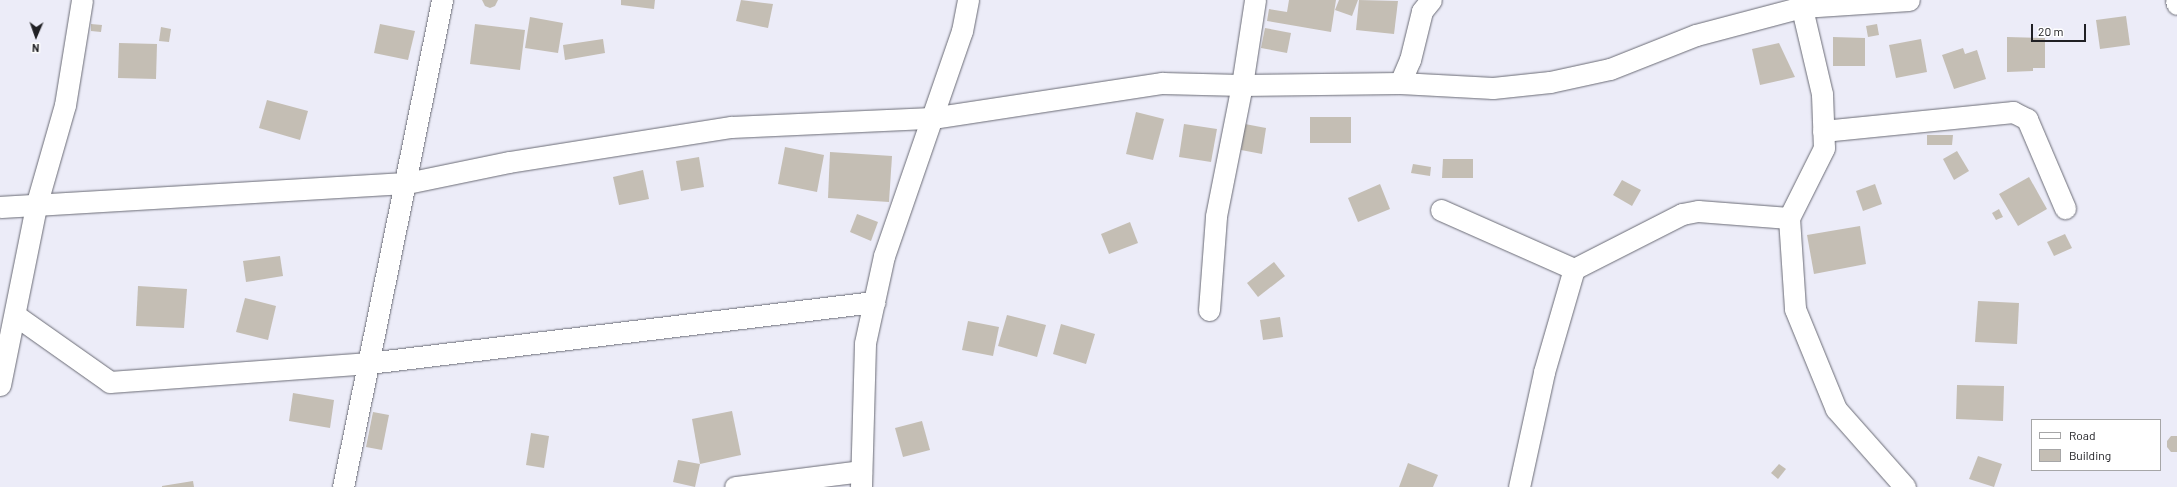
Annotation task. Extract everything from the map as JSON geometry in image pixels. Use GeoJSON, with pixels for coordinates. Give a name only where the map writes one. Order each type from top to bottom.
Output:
{"type":"FeatureCollection","features":[{"type":"Feature","properties":{"kind":"street"},"geometry":{"type":"LineString","coordinates":[[0,385],[36,206],[65,105],[82,0]]}},
{"type":"Feature","properties":{"kind":"street"},"geometry":{"type":"LineString","coordinates":[[343,487],[407,183],[442,0]]}},
{"type":"Feature","properties":{"kind":"street"},"geometry":{"type":"LineString","coordinates":[[735,487],[861,479],[865,343],[884,256],[962,31],[968,0]]}},
{"type":"Feature","properties":{"kind":"street"},"geometry":{"type":"LineString","coordinates":[[1209,310],[1216,216],[1242,85],[1255,0]]}},
{"type":"Feature","properties":{"kind":"street"},"geometry":{"type":"LineString","coordinates":[[1400,83],[1410,60],[1422,11],[1431,0]]}},
{"type":"Feature","properties":{"kind":"street"},"geometry":{"type":"LineString","coordinates":[[0,207],[407,183],[509,162],[731,127],[932,118],[1162,83],[1242,85],[1400,83],[1493,88],[1550,82],[1610,69],[1696,35],[1801,4],[1909,0]]}},
{"type":"Feature","properties":{"kind":"street"},"geometry":{"type":"LineString","coordinates":[[2176,0],[2177,4]]}},
{"type":"Feature","properties":{"kind":"street"},"geometry":{"type":"LineString","coordinates":[[1801,4],[1822,94],[1824,148],[1789,218],[1795,309],[1836,409],[1905,487]]}},
{"type":"Feature","properties":{"kind":"street"},"geometry":{"type":"LineString","coordinates":[[1823,131],[2013,112],[2027,119],[2065,208]]}},
{"type":"Feature","properties":{"kind":"street"},"geometry":{"type":"LineString","coordinates":[[1441,210],[1574,269]]}},
{"type":"Feature","properties":{"kind":"street"},"geometry":{"type":"LineString","coordinates":[[1519,487],[1544,372],[1574,269],[1682,214],[1698,211],[1789,218]]}},
{"type":"Feature","properties":{"kind":"street"},"geometry":{"type":"LineString","coordinates":[[15,315],[110,382],[369,363],[874,302]]}},
{"type":"Feature","properties":{"kind":"building"},"geometry":{"type":"Polygon","coordinates":[[[482,0],[498,0],[495,6],[490,8],[485,6],[482,0]]]}},
{"type":"Feature","properties":{"kind":"building"},"geometry":{"type":"Polygon","coordinates":[[[621,0],[655,0],[654,9],[621,5],[621,0]]]}},
{"type":"Feature","properties":{"kind":"building"},"geometry":{"type":"Polygon","coordinates":[[[741,0],[773,4],[768,28],[736,21],[741,0]]]}},
{"type":"Feature","properties":{"kind":"building"},"geometry":{"type":"Polygon","coordinates":[[[1289,0],[1336,0],[1331,32],[1267,21],[1269,9],[1287,12],[1289,0]]]}},
{"type":"Feature","properties":{"kind":"building"},"geometry":{"type":"Polygon","coordinates":[[[1339,0],[1358,0],[1352,16],[1335,10],[1339,0]]]}},
{"type":"Feature","properties":{"kind":"building"},"geometry":{"type":"Polygon","coordinates":[[[1359,0],[1398,1],[1394,34],[1356,30],[1359,0]]]}},
{"type":"Feature","properties":{"kind":"building"},"geometry":{"type":"Polygon","coordinates":[[[2126,16],[2130,45],[2100,49],[2096,20],[2126,16]]]}},
{"type":"Feature","properties":{"kind":"building"},"geometry":{"type":"Polygon","coordinates":[[[530,17],[563,23],[558,53],[525,48],[530,17]]]}},
{"type":"Feature","properties":{"kind":"building"},"geometry":{"type":"Polygon","coordinates":[[[91,24],[102,25],[101,32],[91,31],[91,24]]]}},
{"type":"Feature","properties":{"kind":"building"},"geometry":{"type":"Polygon","coordinates":[[[380,24],[415,31],[408,60],[374,53],[380,24]]]}},
{"type":"Feature","properties":{"kind":"building"},"geometry":{"type":"Polygon","coordinates":[[[475,24],[525,30],[520,70],[470,64],[475,24]]]}},
{"type":"Feature","properties":{"kind":"building"},"geometry":{"type":"Polygon","coordinates":[[[1877,24],[1879,35],[1868,37],[1866,26],[1877,24]]]}},
{"type":"Feature","properties":{"kind":"building"},"geometry":{"type":"Polygon","coordinates":[[[161,27],[171,29],[169,42],[159,41],[161,27]]]}},
{"type":"Feature","properties":{"kind":"building"},"geometry":{"type":"Polygon","coordinates":[[[1265,28],[1291,33],[1287,53],[1261,48],[1265,28]]]}},
{"type":"Feature","properties":{"kind":"building"},"geometry":{"type":"Polygon","coordinates":[[[1833,37],[1865,38],[1865,66],[1833,66],[1833,37]]]}},
{"type":"Feature","properties":{"kind":"building"},"geometry":{"type":"Polygon","coordinates":[[[2007,37],[2045,38],[2045,68],[2033,68],[2033,71],[2007,72],[2007,37]]]}},
{"type":"Feature","properties":{"kind":"building"},"geometry":{"type":"Polygon","coordinates":[[[603,39],[605,53],[565,60],[563,45],[603,39]]]}},
{"type":"Feature","properties":{"kind":"building"},"geometry":{"type":"Polygon","coordinates":[[[1921,39],[1927,72],[1896,78],[1889,45],[1921,39]]]}},
{"type":"Feature","properties":{"kind":"building"},"geometry":{"type":"Polygon","coordinates":[[[119,43],[157,44],[156,79],[118,78],[119,43]]]}},
{"type":"Feature","properties":{"kind":"building"},"geometry":{"type":"Polygon","coordinates":[[[1779,43],[1795,77],[1760,85],[1752,49],[1779,43]]]}},
{"type":"Feature","properties":{"kind":"building"},"geometry":{"type":"Polygon","coordinates":[[[1963,48],[1965,54],[1977,50],[1986,79],[1954,89],[1942,55],[1963,48]]]}},
{"type":"Feature","properties":{"kind":"building"},"geometry":{"type":"Polygon","coordinates":[[[267,100],[308,111],[300,140],[259,128],[267,100]]]}},
{"type":"Feature","properties":{"kind":"building"},"geometry":{"type":"Polygon","coordinates":[[[1136,112],[1164,119],[1153,160],[1126,154],[1136,112]]]}},
{"type":"Feature","properties":{"kind":"building"},"geometry":{"type":"Polygon","coordinates":[[[1310,117],[1351,117],[1351,143],[1310,143],[1310,117]]]}},
{"type":"Feature","properties":{"kind":"building"},"geometry":{"type":"Polygon","coordinates":[[[1184,124],[1217,129],[1211,162],[1179,157],[1184,124]]]}},
{"type":"Feature","properties":{"kind":"building"},"geometry":{"type":"Polygon","coordinates":[[[1245,124],[1266,128],[1262,154],[1241,150],[1245,124]]]}},
{"type":"Feature","properties":{"kind":"building"},"geometry":{"type":"Polygon","coordinates":[[[1927,135],[1953,135],[1952,145],[1927,145],[1927,135]]]}},
{"type":"Feature","properties":{"kind":"building"},"geometry":{"type":"Polygon","coordinates":[[[785,147],[824,155],[817,192],[778,184],[785,147]]]}},
{"type":"Feature","properties":{"kind":"building"},"geometry":{"type":"Polygon","coordinates":[[[1957,151],[1969,171],[1954,180],[1943,159],[1957,151]]]}},
{"type":"Feature","properties":{"kind":"building"},"geometry":{"type":"Polygon","coordinates":[[[830,152],[892,156],[889,202],[828,198],[830,152]]]}},
{"type":"Feature","properties":{"kind":"building"},"geometry":{"type":"Polygon","coordinates":[[[699,157],[704,187],[681,191],[676,161],[699,157]]]}},
{"type":"Feature","properties":{"kind":"building"},"geometry":{"type":"Polygon","coordinates":[[[1443,159],[1473,159],[1473,178],[1442,178],[1443,159]]]}},
{"type":"Feature","properties":{"kind":"building"},"geometry":{"type":"Polygon","coordinates":[[[1413,164],[1431,167],[1430,176],[1411,173],[1413,164]]]}},
{"type":"Feature","properties":{"kind":"building"},"geometry":{"type":"Polygon","coordinates":[[[643,170],[649,199],[619,205],[613,177],[643,170]]]}},
{"type":"Feature","properties":{"kind":"building"},"geometry":{"type":"Polygon","coordinates":[[[2029,177],[2047,209],[2018,226],[1999,194],[2029,177]]]}},
{"type":"Feature","properties":{"kind":"building"},"geometry":{"type":"Polygon","coordinates":[[[1622,180],[1641,190],[1632,206],[1613,195],[1622,180]]]}},
{"type":"Feature","properties":{"kind":"building"},"geometry":{"type":"Polygon","coordinates":[[[1380,184],[1390,209],[1358,222],[1348,198],[1380,184]]]}},
{"type":"Feature","properties":{"kind":"building"},"geometry":{"type":"Polygon","coordinates":[[[1875,184],[1882,204],[1863,211],[1856,191],[1875,184]]]}},
{"type":"Feature","properties":{"kind":"building"},"geometry":{"type":"Polygon","coordinates":[[[1999,209],[2003,217],[1996,220],[1992,213],[1999,209]]]}},
{"type":"Feature","properties":{"kind":"building"},"geometry":{"type":"Polygon","coordinates":[[[857,214],[878,222],[871,241],[850,232],[857,214]]]}},
{"type":"Feature","properties":{"kind":"building"},"geometry":{"type":"Polygon","coordinates":[[[1130,222],[1138,243],[1109,254],[1101,234],[1130,222]]]}},
{"type":"Feature","properties":{"kind":"building"},"geometry":{"type":"Polygon","coordinates":[[[1860,226],[1866,264],[1814,274],[1807,235],[1860,226]]]}},
{"type":"Feature","properties":{"kind":"building"},"geometry":{"type":"Polygon","coordinates":[[[2065,234],[2072,248],[2054,256],[2047,242],[2065,234]]]}},
{"type":"Feature","properties":{"kind":"building"},"geometry":{"type":"Polygon","coordinates":[[[280,256],[283,276],[246,282],[243,261],[280,256]]]}},
{"type":"Feature","properties":{"kind":"building"},"geometry":{"type":"Polygon","coordinates":[[[1274,262],[1285,276],[1258,297],[1247,283],[1274,262]]]}},
{"type":"Feature","properties":{"kind":"building"},"geometry":{"type":"Polygon","coordinates":[[[138,286],[187,289],[184,328],[136,326],[138,286]]]}},
{"type":"Feature","properties":{"kind":"building"},"geometry":{"type":"Polygon","coordinates":[[[245,298],[276,306],[268,340],[236,332],[245,298]]]}},
{"type":"Feature","properties":{"kind":"building"},"geometry":{"type":"Polygon","coordinates":[[[1978,301],[2019,303],[2017,344],[1975,342],[1978,301]]]}},
{"type":"Feature","properties":{"kind":"building"},"geometry":{"type":"Polygon","coordinates":[[[1007,315],[1046,325],[1037,357],[998,346],[1007,315]]]}},
{"type":"Feature","properties":{"kind":"building"},"geometry":{"type":"Polygon","coordinates":[[[1280,317],[1283,337],[1263,340],[1260,320],[1280,317]]]}},
{"type":"Feature","properties":{"kind":"building"},"geometry":{"type":"Polygon","coordinates":[[[968,321],[999,327],[993,356],[962,350],[968,321]]]}},
{"type":"Feature","properties":{"kind":"building"},"geometry":{"type":"Polygon","coordinates":[[[1061,324],[1095,334],[1086,364],[1053,354],[1061,324]]]}},
{"type":"Feature","properties":{"kind":"building"},"geometry":{"type":"Polygon","coordinates":[[[1957,385],[2004,386],[2003,421],[1956,419],[1957,385]]]}},
{"type":"Feature","properties":{"kind":"building"},"geometry":{"type":"Polygon","coordinates":[[[293,393],[334,400],[330,428],[289,421],[293,393]]]}},
{"type":"Feature","properties":{"kind":"building"},"geometry":{"type":"Polygon","coordinates":[[[732,411],[741,455],[700,464],[692,419],[732,411]]]}},
{"type":"Feature","properties":{"kind":"building"},"geometry":{"type":"Polygon","coordinates":[[[373,412],[389,415],[382,450],[366,447],[373,412]]]}},
{"type":"Feature","properties":{"kind":"building"},"geometry":{"type":"Polygon","coordinates":[[[922,421],[930,450],[903,457],[895,428],[922,421]]]}},
{"type":"Feature","properties":{"kind":"building"},"geometry":{"type":"Polygon","coordinates":[[[531,433],[549,436],[544,468],[526,465],[531,433]]]}},
{"type":"Feature","properties":{"kind":"building"},"geometry":{"type":"Polygon","coordinates":[[[2171,436],[2177,436],[2177,452],[2171,452],[2167,447],[2167,441],[2171,436]]]}},
{"type":"Feature","properties":{"kind":"building"},"geometry":{"type":"Polygon","coordinates":[[[1978,456],[2002,464],[1994,487],[1969,479],[1978,456]]]}},
{"type":"Feature","properties":{"kind":"building"},"geometry":{"type":"Polygon","coordinates":[[[678,460],[700,464],[695,487],[673,482],[678,460]]]}},
{"type":"Feature","properties":{"kind":"building"},"geometry":{"type":"Polygon","coordinates":[[[1408,463],[1438,475],[1433,487],[1399,487],[1408,463]]]}},
{"type":"Feature","properties":{"kind":"building"},"geometry":{"type":"Polygon","coordinates":[[[1779,464],[1786,469],[1778,479],[1771,473],[1779,464]]]}},
{"type":"Feature","properties":{"kind":"building"},"geometry":{"type":"Polygon","coordinates":[[[193,481],[194,487],[162,487],[162,486],[193,481]]]}}]}
